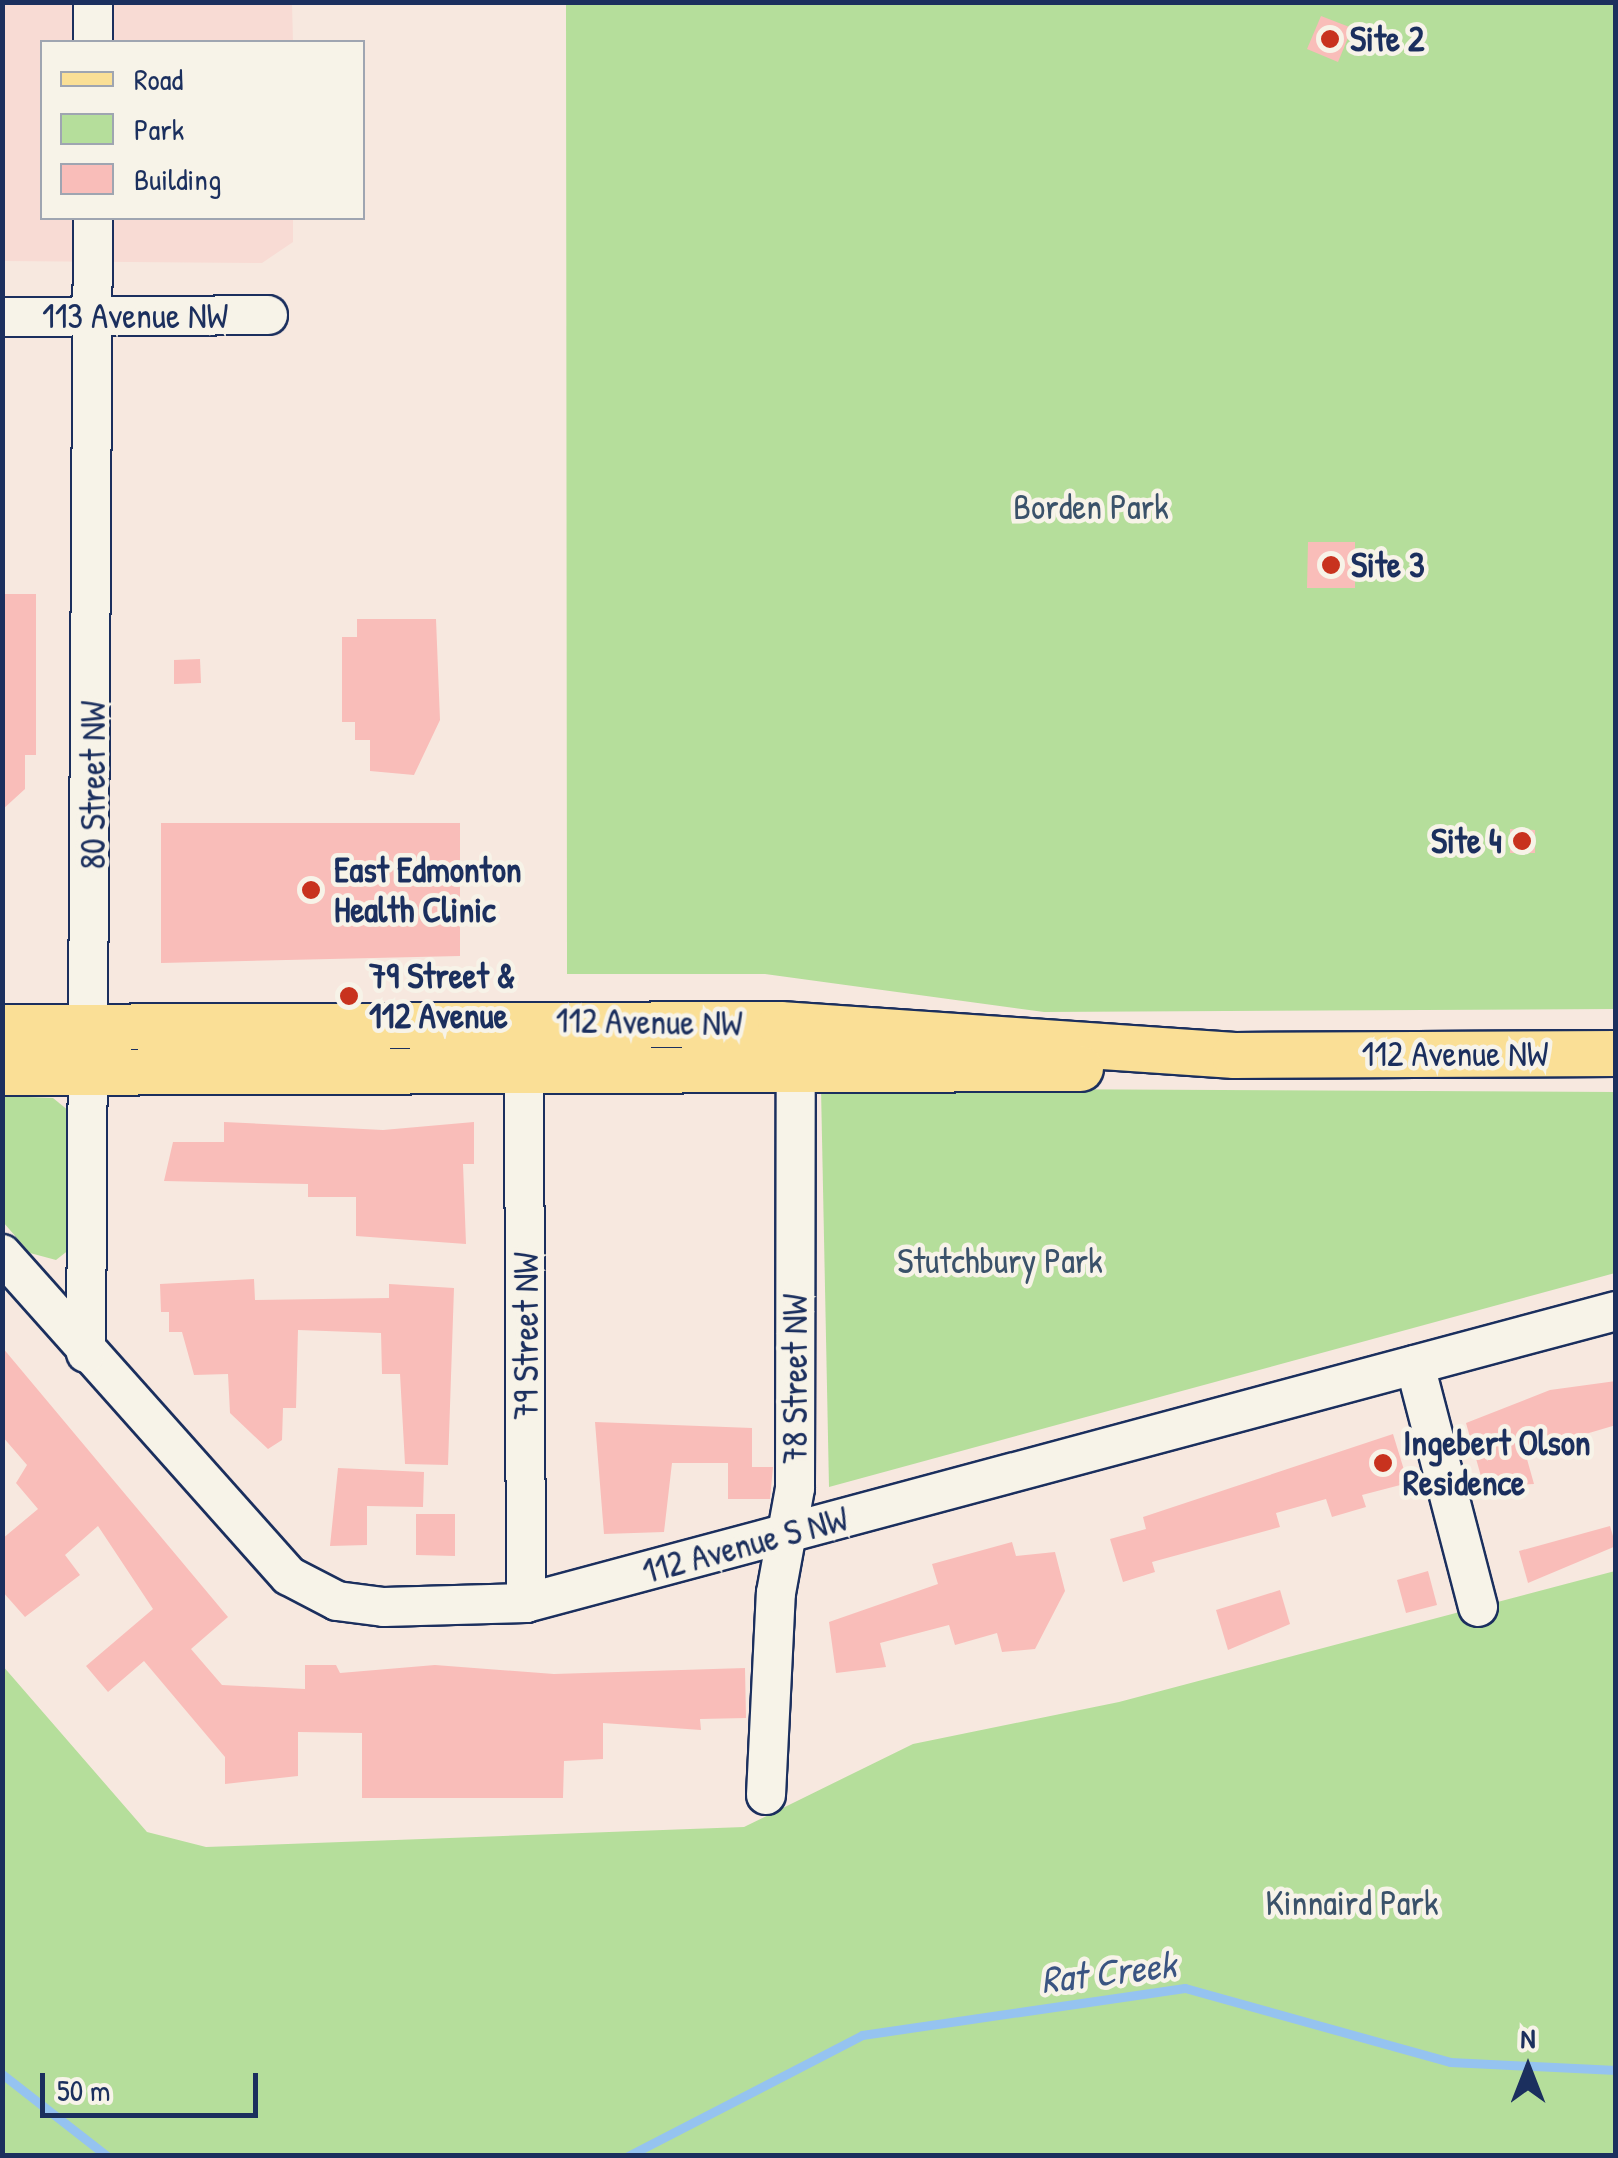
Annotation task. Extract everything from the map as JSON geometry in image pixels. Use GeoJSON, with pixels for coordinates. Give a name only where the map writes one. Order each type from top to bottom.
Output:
{"type":"FeatureCollection","features":[{"type":"Feature","properties":{"kind":"main road","name":"112 Avenue NW"},"geometry":{"type":"LineString","coordinates":[[2,1027],[780,1024],[1234,1055]]}},
{"type":"Feature","properties":{"kind":"main road","name":"112 Avenue NW"},"geometry":{"type":"LineString","coordinates":[[2,1072],[524,1068],[973,1072],[1234,1055],[1616,1053]]}},
{"type":"Feature","properties":{"kind":"street"},"geometry":{"type":"LineString","coordinates":[[94,2],[94,40]]}},
{"type":"Feature","properties":{"kind":"street","name":"80 Street NW"},"geometry":{"type":"LineString","coordinates":[[86,1353],[92,1072],[93,220]]}},
{"type":"Feature","properties":{"kind":"street","name":"113 Avenue NW"},"geometry":{"type":"LineString","coordinates":[[2,317],[268,315]]}},
{"type":"Feature","properties":{"kind":"street","name":"78 Street NW"},"geometry":{"type":"LineString","coordinates":[[766,1795],[785,1534],[795,1488],[796,1072],[780,1024]]}},
{"type":"Feature","properties":{"kind":"street","name":"79 Street NW"},"geometry":{"type":"LineString","coordinates":[[524,1068],[526,1603]]}},
{"type":"Feature","properties":{"kind":"street","name":"112 Avenue S NW"},"geometry":{"type":"LineString","coordinates":[[2,1254],[86,1353],[304,1586],[360,1606],[526,1603],[1616,1311]]}},
{"type":"Feature","properties":{"kind":"street"},"geometry":{"type":"LineString","coordinates":[[1415,1365],[1478,1608]]}},
{"type":"Feature","properties":{"kind":"shaded area"},"geometry":{"type":"Polygon","coordinates":[[[3,3],[292,3],[293,40],[40,40],[40,220],[293,220],[293,242],[262,263],[3,261],[3,3]]]}},
{"type":"Feature","properties":{"kind":"green space","name":"Borden Park"},"geometry":{"type":"Polygon","coordinates":[[[566,3],[1615,3],[1615,1009],[1044,1012],[765,974],[567,974],[566,3]]]}},
{"type":"Feature","properties":{"kind":"green space","name":"Stutchbury Park"},"geometry":{"type":"Polygon","coordinates":[[[821,1088],[1615,1092],[1615,1273],[829,1487],[821,1088]]]}},
{"type":"Feature","properties":{"kind":"green space"},"geometry":{"type":"Polygon","coordinates":[[[2,1096],[53,1098],[69,1111],[70,1249],[56,1260],[30,1253],[3,1222],[2,1096]]]}},
{"type":"Feature","properties":{"kind":"green space","name":"Kinnaird Park"},"geometry":{"type":"Polygon","coordinates":[[[1615,1571],[1615,2155],[3,2155],[2,1665],[147,1832],[206,1847],[744,1827],[913,1744],[1119,1702],[1615,1571]]]}},
{"type":"Feature","properties":{"kind":"building","name":"Site 2"},"geometry":{"type":"Polygon","coordinates":[[[1321,16],[1352,28],[1338,62],[1307,49],[1321,16]]]}},
{"type":"Feature","properties":{"kind":"building","name":"Site 3"},"geometry":{"type":"Polygon","coordinates":[[[1308,542],[1355,542],[1355,588],[1307,588],[1308,542]]]}},
{"type":"Feature","properties":{"kind":"building"},"geometry":{"type":"Polygon","coordinates":[[[2,594],[36,594],[36,755],[25,755],[25,789],[2,810],[2,594]]]}},
{"type":"Feature","properties":{"kind":"building","name":"East Edmonton Health Clinic"},"geometry":{"type":"Polygon","coordinates":[[[357,619],[436,619],[440,720],[414,775],[370,771],[370,740],[355,740],[355,722],[342,722],[342,637],[357,637],[357,619]]]}},
{"type":"Feature","properties":{"kind":"building"},"geometry":{"type":"Polygon","coordinates":[[[200,659],[201,683],[174,684],[174,660],[200,659]]]}},
{"type":"Feature","properties":{"kind":"building","name":"East Edmonton Health Clinic"},"geometry":{"type":"Polygon","coordinates":[[[161,823],[460,823],[460,956],[161,963],[161,823]]]}},
{"type":"Feature","properties":{"kind":"building","name":"Site 4"},"geometry":{"type":"Polygon","coordinates":[[[1510,829],[1535,830],[1535,853],[1510,853],[1510,829]]]}},
{"type":"Feature","properties":{"kind":"building"},"geometry":{"type":"Polygon","coordinates":[[[224,1122],[383,1130],[474,1122],[474,1164],[463,1164],[466,1244],[356,1236],[356,1197],[308,1197],[308,1184],[164,1181],[173,1142],[224,1142],[224,1122]]]}},
{"type":"Feature","properties":{"kind":"building"},"geometry":{"type":"Polygon","coordinates":[[[254,1279],[255,1300],[389,1298],[389,1284],[454,1288],[448,1465],[405,1464],[400,1374],[382,1374],[381,1333],[298,1330],[296,1408],[283,1408],[282,1440],[268,1449],[230,1413],[228,1374],[194,1375],[182,1332],[169,1332],[169,1312],[161,1312],[160,1284],[254,1279]]]}},
{"type":"Feature","properties":{"kind":"building"},"geometry":{"type":"Polygon","coordinates":[[[2,1347],[228,1617],[191,1649],[222,1685],[305,1689],[305,1665],[336,1665],[340,1673],[435,1665],[554,1674],[745,1668],[746,1718],[700,1719],[701,1730],[603,1723],[603,1759],[564,1761],[563,1798],[362,1798],[362,1733],[298,1732],[298,1776],[225,1784],[225,1757],[144,1661],[108,1692],[86,1666],[153,1609],[98,1526],[65,1555],[80,1575],[25,1617],[2,1591],[2,1539],[38,1509],[16,1483],[27,1465],[2,1436],[2,1347]]]}},
{"type":"Feature","properties":{"kind":"building"},"geometry":{"type":"Polygon","coordinates":[[[1616,1381],[1616,1425],[1525,1452],[1534,1484],[1484,1487],[1466,1423],[1550,1390],[1616,1381]]]}},
{"type":"Feature","properties":{"kind":"building"},"geometry":{"type":"Polygon","coordinates":[[[595,1422],[752,1428],[752,1467],[773,1467],[770,1499],[728,1499],[728,1463],[672,1463],[664,1532],[604,1534],[595,1422]]]}},
{"type":"Feature","properties":{"kind":"building"},"geometry":{"type":"Polygon","coordinates":[[[1393,1434],[1408,1483],[1362,1495],[1366,1507],[1332,1517],[1326,1499],[1276,1513],[1280,1527],[1152,1562],[1155,1572],[1123,1582],[1110,1539],[1146,1529],[1143,1517],[1393,1434]]]}},
{"type":"Feature","properties":{"kind":"building"},"geometry":{"type":"Polygon","coordinates":[[[338,1468],[424,1472],[423,1507],[367,1506],[367,1545],[330,1546],[338,1468]]]}},
{"type":"Feature","properties":{"kind":"building"},"geometry":{"type":"Polygon","coordinates":[[[416,1514],[455,1514],[455,1556],[416,1555],[416,1514]]]}},
{"type":"Feature","properties":{"kind":"building"},"geometry":{"type":"Polygon","coordinates":[[[1610,1526],[1616,1546],[1528,1583],[1519,1551],[1610,1526]]]}},
{"type":"Feature","properties":{"kind":"building"},"geometry":{"type":"Polygon","coordinates":[[[1012,1542],[1016,1556],[1055,1552],[1065,1591],[1035,1649],[1002,1652],[997,1633],[955,1645],[949,1625],[880,1643],[886,1667],[836,1673],[829,1622],[938,1584],[932,1564],[1012,1542]]]}},
{"type":"Feature","properties":{"kind":"building"},"geometry":{"type":"Polygon","coordinates":[[[1428,1571],[1437,1605],[1406,1613],[1397,1580],[1428,1571]]]}},
{"type":"Feature","properties":{"kind":"building"},"geometry":{"type":"Polygon","coordinates":[[[1280,1590],[1290,1624],[1228,1650],[1216,1610],[1280,1590]]]}},
{"type":"Feature","properties":{"kind":"waterway","name":"Rat Creek"},"geometry":{"type":"LineString","coordinates":[[628,2156],[862,2035],[1185,1988],[1450,2062],[1616,2070]]}},
{"type":"Feature","properties":{"kind":"waterway","name":"Rat Creek"},"geometry":{"type":"LineString","coordinates":[[2,2074],[107,2156]]}},
{"type":"Feature","properties":{"kind":"place","name":"Site 2"},"geometry":{"type":"Point","coordinates":[1330,39]}},
{"type":"Feature","properties":{"kind":"place","name":"Site 3"},"geometry":{"type":"Point","coordinates":[1331,565]}},
{"type":"Feature","properties":{"kind":"place","name":"Site 4"},"geometry":{"type":"Point","coordinates":[1522,841]}},
{"type":"Feature","properties":{"kind":"place","name":"East Edmonton Health Clinic"},"geometry":{"type":"Point","coordinates":[311,890]}},
{"type":"Feature","properties":{"kind":"place","name":"79 Street & 112 Avenue"},"geometry":{"type":"Point","coordinates":[349,996]}},
{"type":"Feature","properties":{"kind":"place","name":"Ingebert Olson Residence"},"geometry":{"type":"Point","coordinates":[1383,1463]}}]}
